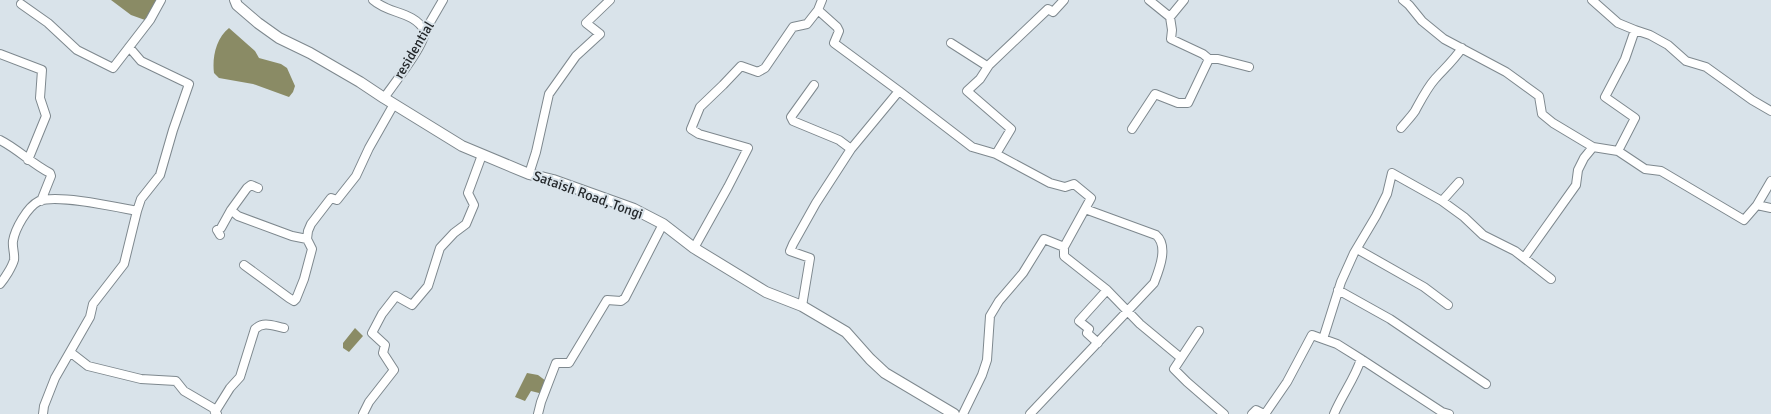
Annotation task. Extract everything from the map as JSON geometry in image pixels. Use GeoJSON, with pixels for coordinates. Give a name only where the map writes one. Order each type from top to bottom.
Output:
{"type":"FeatureCollection","features":[{"type":"Feature","properties":{"kind":"street"},"geometry":{"type":"LineString","coordinates":[[21,4],[48,23],[77,50],[113,68],[150,20],[162,0]]}},
{"type":"Feature","properties":{"kind":"street","name":"Sataish Road, Tongi"},"geometry":{"type":"LineString","coordinates":[[235,0],[237,5],[258,24],[279,38],[310,53],[360,82],[462,146],[529,174],[554,180],[628,207],[663,224],[694,248],[766,292],[802,306],[846,332],[870,359],[885,373],[952,414]]}},
{"type":"Feature","properties":{"kind":"street"},"geometry":{"type":"LineString","coordinates":[[373,0],[389,9],[414,18],[420,23],[425,31]]}},
{"type":"Feature","properties":{"kind":"street","name":"residential"},"geometry":{"type":"LineString","coordinates":[[384,98],[414,55],[425,36],[425,31],[444,0]]}},
{"type":"Feature","properties":{"kind":"street"},"geometry":{"type":"LineString","coordinates":[[529,174],[536,152],[549,94],[576,56],[600,34],[586,23],[610,0]]}},
{"type":"Feature","properties":{"kind":"street"},"geometry":{"type":"LineString","coordinates":[[694,248],[728,188],[748,148],[699,134],[690,129],[700,107],[723,86],[741,66],[758,72],[765,68],[793,27],[807,24],[818,10],[822,0]]}},
{"type":"Feature","properties":{"kind":"street"},"geometry":{"type":"LineString","coordinates":[[996,154],[1011,129],[966,91],[980,79],[989,65],[1048,9],[1053,12],[1064,0]]}},
{"type":"Feature","properties":{"kind":"street"},"geometry":{"type":"LineString","coordinates":[[1149,0],[1170,17],[1172,30],[1171,39],[1203,54],[1209,59],[1218,59],[1249,68]]}},
{"type":"Feature","properties":{"kind":"street"},"geometry":{"type":"LineString","coordinates":[[1170,17],[1184,0]]}},
{"type":"Feature","properties":{"kind":"street"},"geometry":{"type":"LineString","coordinates":[[1403,0],[1422,21],[1444,39],[1506,72],[1523,83],[1539,96],[1542,114],[1553,123],[1593,147],[1618,151],[1646,170],[1661,171],[1744,220],[1756,205],[1771,181]]}},
{"type":"Feature","properties":{"kind":"street"},"geometry":{"type":"LineString","coordinates":[[1592,0],[1618,23],[1650,35],[1668,45],[1686,61],[1706,67],[1752,100],[1771,110]]}},
{"type":"Feature","properties":{"kind":"street"},"geometry":{"type":"LineString","coordinates":[[818,10],[840,31],[834,43],[972,147],[996,154],[1050,183],[1065,187],[1074,184],[1091,198],[1064,247],[1064,256],[1107,290],[1140,324],[1181,358]]}},
{"type":"Feature","properties":{"kind":"street"},"geometry":{"type":"LineString","coordinates":[[1618,151],[1635,118],[1605,97],[1621,66],[1635,30]]}},
{"type":"Feature","properties":{"kind":"street"},"geometry":{"type":"LineString","coordinates":[[951,43],[980,62],[987,66],[989,65]]}},
{"type":"Feature","properties":{"kind":"street"},"geometry":{"type":"LineString","coordinates":[[43,414],[44,406],[55,378],[90,317],[93,304],[124,264],[141,198],[160,175],[173,130],[189,84],[142,61],[129,47]]}},
{"type":"Feature","properties":{"kind":"street"},"geometry":{"type":"LineString","coordinates":[[1401,128],[1414,113],[1435,79],[1444,72],[1462,48]]}},
{"type":"Feature","properties":{"kind":"street"},"geometry":{"type":"LineString","coordinates":[[0,54],[42,70],[40,98],[46,116],[28,160]]}},
{"type":"Feature","properties":{"kind":"street"},"geometry":{"type":"LineString","coordinates":[[1132,129],[1155,94],[1178,103],[1188,103],[1209,59]]}},
{"type":"Feature","properties":{"kind":"street"},"geometry":{"type":"LineString","coordinates":[[814,85],[792,117],[793,121],[839,140],[851,149]]}},
{"type":"Feature","properties":{"kind":"street"},"geometry":{"type":"LineString","coordinates":[[802,306],[810,258],[790,251],[816,203],[851,149],[899,91]]}},
{"type":"Feature","properties":{"kind":"street"},"geometry":{"type":"LineString","coordinates":[[244,265],[294,301],[299,294],[312,249],[307,239],[311,224],[331,198],[337,200],[356,176],[369,148],[394,104]]}},
{"type":"Feature","properties":{"kind":"street"},"geometry":{"type":"LineString","coordinates":[[0,140],[11,146],[28,160],[50,173],[52,176],[41,201]]}},
{"type":"Feature","properties":{"kind":"street"},"geometry":{"type":"LineString","coordinates":[[1524,258],[1576,185],[1578,170],[1584,158],[1593,147]]}},
{"type":"Feature","properties":{"kind":"street"},"geometry":{"type":"LineString","coordinates":[[363,414],[369,402],[394,370],[383,353],[385,345],[372,333],[382,314],[396,296],[412,305],[428,286],[440,248],[454,233],[466,224],[474,205],[468,193],[482,155]]}},
{"type":"Feature","properties":{"kind":"street"},"geometry":{"type":"LineString","coordinates":[[1323,339],[1338,290],[1357,249],[1387,194],[1392,173],[1442,201],[1464,217],[1483,235],[1515,251],[1551,279]]}},
{"type":"Feature","properties":{"kind":"street"},"geometry":{"type":"LineString","coordinates":[[1442,201],[1459,182]]}},
{"type":"Feature","properties":{"kind":"street"},"geometry":{"type":"LineString","coordinates":[[220,235],[217,230],[221,228],[231,210],[247,188],[251,185],[258,188]]}},
{"type":"Feature","properties":{"kind":"street"},"geometry":{"type":"LineString","coordinates":[[0,284],[14,260],[13,241],[25,213],[32,205],[41,201],[94,202],[137,211]]}},
{"type":"Feature","properties":{"kind":"street"},"geometry":{"type":"LineString","coordinates":[[1756,205],[1771,208]]}},
{"type":"Feature","properties":{"kind":"street"},"geometry":{"type":"LineString","coordinates":[[1030,414],[1154,283],[1161,261],[1162,244],[1156,235],[1085,209]]}},
{"type":"Feature","properties":{"kind":"street"},"geometry":{"type":"LineString","coordinates":[[231,210],[238,216],[292,236],[307,239]]}},
{"type":"Feature","properties":{"kind":"street"},"geometry":{"type":"LineString","coordinates":[[538,414],[540,402],[556,363],[569,363],[607,300],[621,302],[663,224]]}},
{"type":"Feature","properties":{"kind":"street"},"geometry":{"type":"LineString","coordinates":[[963,414],[982,375],[987,360],[990,316],[999,301],[1023,273],[1044,239],[1064,247]]}},
{"type":"Feature","properties":{"kind":"street"},"geometry":{"type":"LineString","coordinates":[[1357,249],[1424,287],[1448,305]]}},
{"type":"Feature","properties":{"kind":"street"},"geometry":{"type":"LineString","coordinates":[[1098,343],[1087,333],[1089,330],[1079,321],[1107,290]]}},
{"type":"Feature","properties":{"kind":"street"},"geometry":{"type":"LineString","coordinates":[[1338,290],[1390,319],[1486,384]]}},
{"type":"Feature","properties":{"kind":"street"},"geometry":{"type":"LineString","coordinates":[[70,352],[88,366],[141,379],[176,381],[184,391],[213,408],[216,413],[230,388],[240,377],[255,329],[260,325],[266,324],[284,328]]}},
{"type":"Feature","properties":{"kind":"street"},"geometry":{"type":"LineString","coordinates":[[1199,331],[1174,369],[1224,414]]}},
{"type":"Feature","properties":{"kind":"street"},"geometry":{"type":"LineString","coordinates":[[1252,414],[1256,410],[1265,414],[1287,382],[1312,336],[1337,344],[1442,412],[1449,414]]}},
{"type":"Feature","properties":{"kind":"street"},"geometry":{"type":"LineString","coordinates":[[1334,414],[1339,402],[1358,369],[1361,359]]}},
{"type":"Feature","properties":{"kind":"shaded area"},"geometry":{"type":"Polygon","coordinates":[[[111,0],[157,0],[145,20],[131,15],[111,0]]]}},
{"type":"Feature","properties":{"kind":"shaded area"},"geometry":{"type":"Polygon","coordinates":[[[229,28],[255,51],[259,58],[281,64],[287,68],[295,86],[289,97],[253,84],[219,78],[214,73],[214,55],[218,43],[229,28]]]}},
{"type":"Feature","properties":{"kind":"shaded area"},"geometry":{"type":"Polygon","coordinates":[[[355,328],[363,336],[349,352],[343,348],[343,343],[355,328]]]}},
{"type":"Feature","properties":{"kind":"shaded area"},"geometry":{"type":"Polygon","coordinates":[[[527,373],[538,375],[546,381],[543,394],[531,391],[525,401],[515,397],[527,373]]]}}]}
